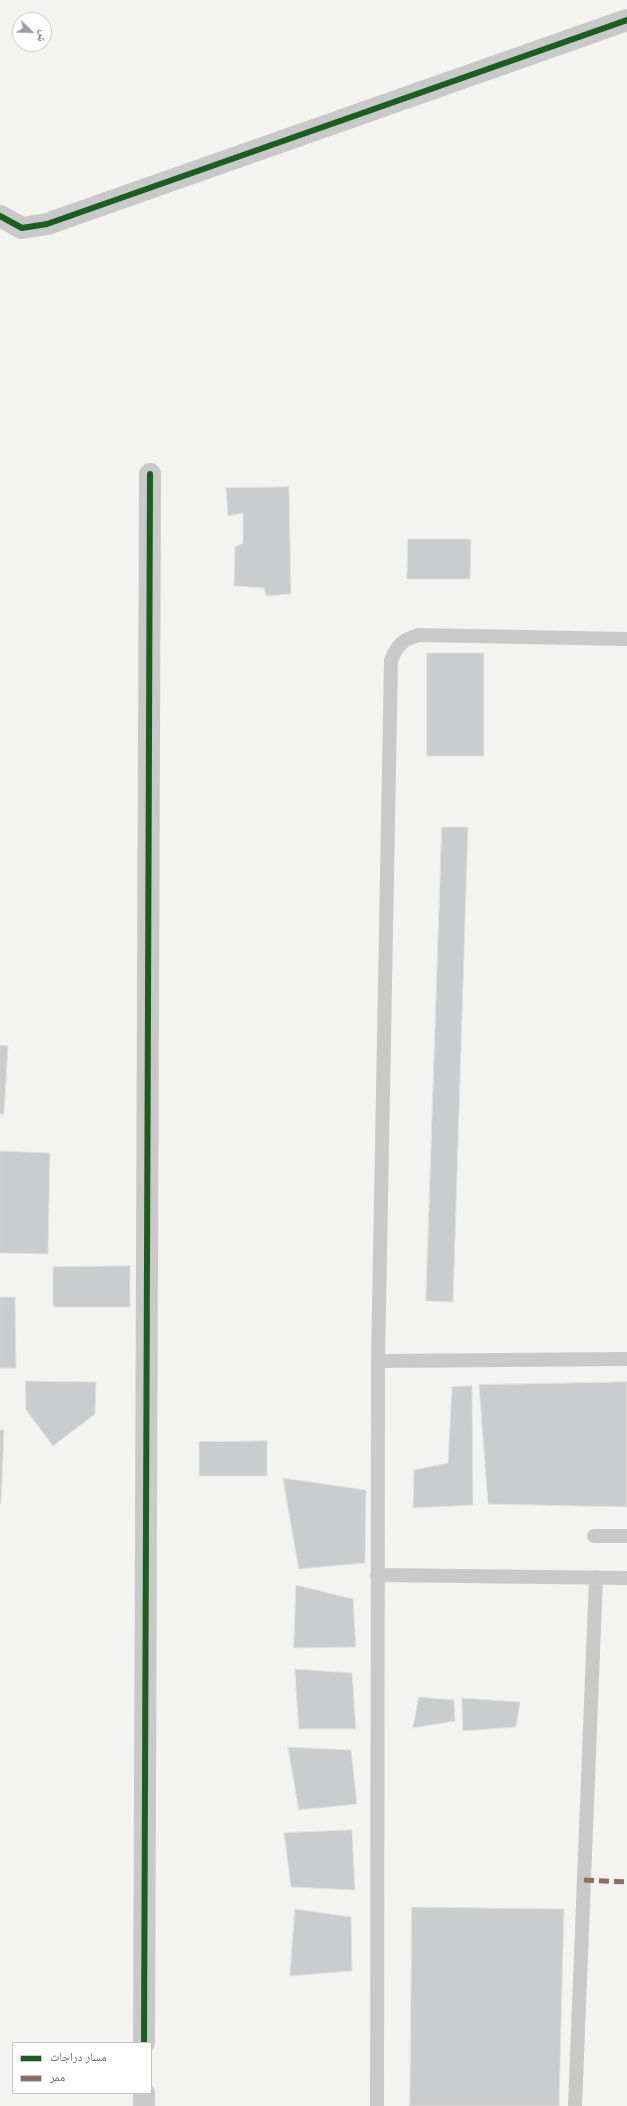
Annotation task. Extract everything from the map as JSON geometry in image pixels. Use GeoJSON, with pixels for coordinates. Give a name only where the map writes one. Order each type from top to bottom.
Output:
{"type":"FeatureCollection","features":[{"type":"Feature","properties":{"kind":"street"},"geometry":{"type":"LineString","coordinates":[[0,235],[22,228],[47,224],[627,20]]}},
{"type":"Feature","properties":{"kind":"street"},"geometry":{"type":"LineString","coordinates":[[0,216],[22,228]]}},
{"type":"Feature","properties":{"kind":"street"},"geometry":{"type":"LineString","coordinates":[[144,2042],[150,474]]}},
{"type":"Feature","properties":{"kind":"street"},"geometry":{"type":"LineString","coordinates":[[144,2094],[144,2106]]}},
{"type":"Feature","properties":{"kind":"lane"},"geometry":{"type":"LineString","coordinates":[[377,2106],[378,1361],[391,669],[394,651],[400,643],[409,637],[419,635],[627,639]]}},
{"type":"Feature","properties":{"kind":"lane"},"geometry":{"type":"LineString","coordinates":[[378,1361],[627,1359]]}},
{"type":"Feature","properties":{"kind":"lane"},"geometry":{"type":"LineString","coordinates":[[594,1536],[627,1536]]}},
{"type":"Feature","properties":{"kind":"lane"},"geometry":{"type":"LineString","coordinates":[[377,1575],[627,1578]]}},
{"type":"Feature","properties":{"kind":"lane"},"geometry":{"type":"LineString","coordinates":[[575,2106],[596,1577]]}},
{"type":"Feature","properties":{"kind":"building"},"geometry":{"type":"Polygon","coordinates":[[[289,487],[291,594],[266,596],[264,588],[234,586],[235,547],[243,543],[243,513],[228,516],[226,488],[289,487]]]}},
{"type":"Feature","properties":{"kind":"building"},"geometry":{"type":"Polygon","coordinates":[[[408,539],[471,539],[470,579],[407,579],[408,539]]]}},
{"type":"Feature","properties":{"kind":"building"},"geometry":{"type":"Polygon","coordinates":[[[427,653],[484,653],[484,756],[427,756],[427,653]]]}},
{"type":"Feature","properties":{"kind":"building"},"geometry":{"type":"Polygon","coordinates":[[[442,827],[468,827],[453,1302],[426,1301],[442,827]]]}},
{"type":"Feature","properties":{"kind":"building"},"geometry":{"type":"Polygon","coordinates":[[[0,1045],[8,1046],[4,1114],[0,1114],[0,1045]]]}},
{"type":"Feature","properties":{"kind":"building"},"geometry":{"type":"Polygon","coordinates":[[[0,1151],[50,1153],[48,1254],[0,1253],[0,1151]]]}},
{"type":"Feature","properties":{"kind":"building"},"geometry":{"type":"Polygon","coordinates":[[[130,1266],[130,1307],[53,1307],[53,1267],[130,1266]]]}},
{"type":"Feature","properties":{"kind":"building"},"geometry":{"type":"Polygon","coordinates":[[[0,1297],[15,1297],[16,1368],[0,1368],[0,1297]]]}},
{"type":"Feature","properties":{"kind":"building"},"geometry":{"type":"Polygon","coordinates":[[[26,1381],[96,1382],[95,1414],[53,1446],[26,1410],[26,1381]]]}},
{"type":"Feature","properties":{"kind":"building"},"geometry":{"type":"Polygon","coordinates":[[[627,1382],[627,1507],[488,1504],[479,1385],[627,1382]]]}},
{"type":"Feature","properties":{"kind":"building"},"geometry":{"type":"Polygon","coordinates":[[[472,1386],[473,1505],[413,1508],[414,1470],[448,1463],[452,1387],[472,1386]]]}},
{"type":"Feature","properties":{"kind":"building"},"geometry":{"type":"Polygon","coordinates":[[[0,1430],[4,1430],[1,1504],[0,1504],[0,1430]]]}},
{"type":"Feature","properties":{"kind":"building"},"geometry":{"type":"Polygon","coordinates":[[[267,1441],[267,1476],[199,1476],[199,1442],[267,1441]]]}},
{"type":"Feature","properties":{"kind":"building"},"geometry":{"type":"Polygon","coordinates":[[[283,1478],[366,1490],[365,1563],[299,1569],[283,1478]]]}},
{"type":"Feature","properties":{"kind":"building"},"geometry":{"type":"Polygon","coordinates":[[[296,1585],[353,1599],[356,1647],[294,1648],[296,1585]]]}},
{"type":"Feature","properties":{"kind":"building"},"geometry":{"type":"Polygon","coordinates":[[[295,1669],[352,1673],[356,1729],[299,1729],[295,1669]]]}},
{"type":"Feature","properties":{"kind":"building"},"geometry":{"type":"Polygon","coordinates":[[[419,1697],[454,1700],[455,1721],[413,1728],[419,1697]]]}},
{"type":"Feature","properties":{"kind":"building"},"geometry":{"type":"Polygon","coordinates":[[[462,1698],[520,1702],[516,1727],[463,1731],[462,1698]]]}},
{"type":"Feature","properties":{"kind":"building"},"geometry":{"type":"Polygon","coordinates":[[[288,1747],[351,1750],[357,1804],[299,1810],[288,1747]]]}},
{"type":"Feature","properties":{"kind":"building"},"geometry":{"type":"Polygon","coordinates":[[[352,1830],[355,1890],[291,1887],[284,1833],[352,1830]]]}},
{"type":"Feature","properties":{"kind":"building"},"geometry":{"type":"Polygon","coordinates":[[[412,1907],[564,1909],[559,2106],[410,2106],[412,1907]]]}},
{"type":"Feature","properties":{"kind":"building"},"geometry":{"type":"Polygon","coordinates":[[[295,1909],[351,1917],[352,1971],[290,1976],[295,1909]]]}},
{"type":"Feature","properties":{"kind":"marked path"},"geometry":{"type":"LineString","coordinates":[[584,1880],[627,1882]]}},
{"type":"Feature","properties":{"kind":"cycle path"},"geometry":{"type":"LineString","coordinates":[[0,216],[22,228],[47,224],[627,20]]}},
{"type":"Feature","properties":{"kind":"cycle path"},"geometry":{"type":"LineString","coordinates":[[144,2042],[150,474]]}}]}
